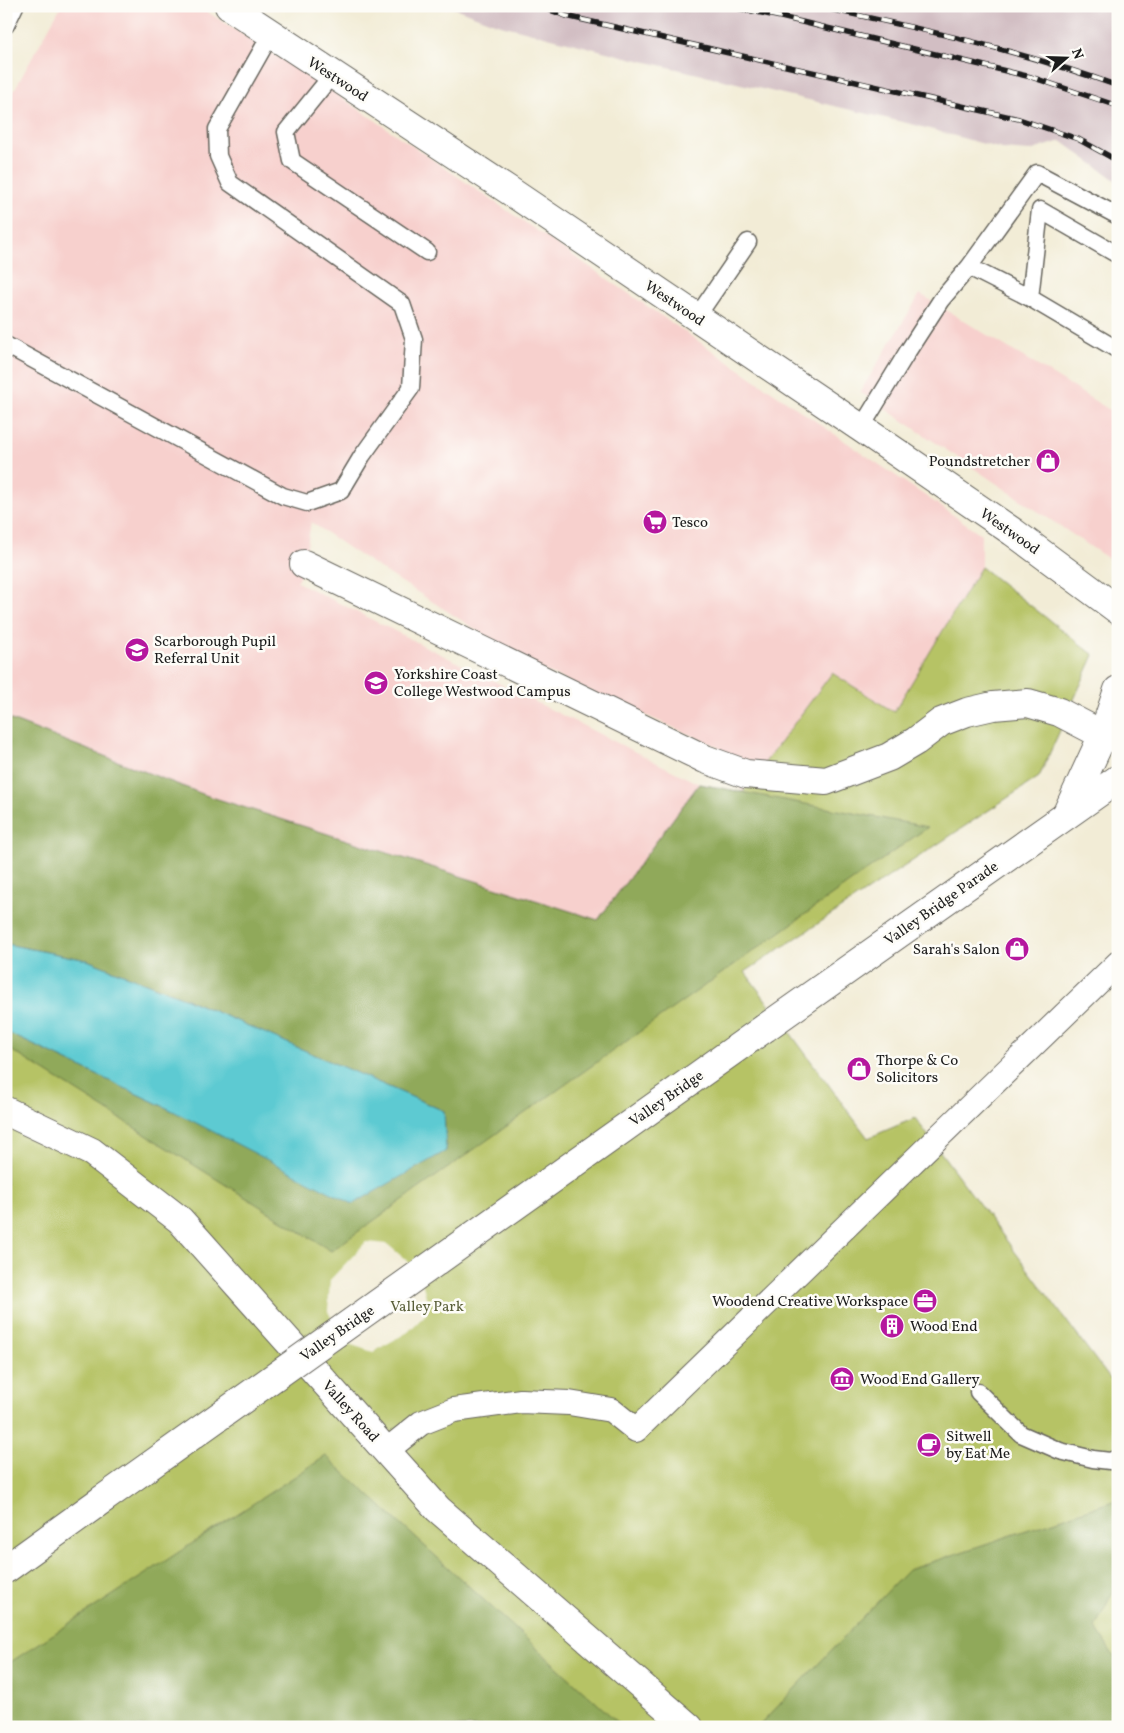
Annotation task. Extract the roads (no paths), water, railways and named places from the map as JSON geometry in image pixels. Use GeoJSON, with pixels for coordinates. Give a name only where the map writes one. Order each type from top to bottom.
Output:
{"type":"FeatureCollection","features":[{"type":"Feature","properties":{"kind":"main road","name":"Westwood"},"geometry":{"type":"LineString","coordinates":[[228,6],[510,191],[861,428],[1013,532],[1117,613]]}},
{"type":"Feature","properties":{"kind":"main road"},"geometry":{"type":"LineString","coordinates":[[304,564],[705,759],[746,774],[826,781],[889,756],[941,722],[966,712],[993,706],[1028,703],[1059,712],[1110,737]]}},
{"type":"Feature","properties":{"kind":"main road"},"geometry":{"type":"LineString","coordinates":[[1066,815],[1110,737],[1118,690]]}},
{"type":"Feature","properties":{"kind":"main road","name":"Valley Bridge Parade"},"geometry":{"type":"LineString","coordinates":[[765,1028],[1118,779]]}},
{"type":"Feature","properties":{"kind":"main road","name":"Valley Bridge"},"geometry":{"type":"LineString","coordinates":[[6,1569],[765,1028]]}},
{"type":"Feature","properties":{"kind":"main road","name":"Valley Road"},"geometry":{"type":"LineString","coordinates":[[6,1111],[92,1152],[180,1220],[438,1509],[689,1727]]}},
{"type":"Feature","properties":{"kind":"street"},"geometry":{"type":"LineString","coordinates":[[386,1451],[421,1423],[454,1410],[522,1401],[569,1403],[611,1410],[636,1430],[1118,963]]}},
{"type":"Feature","properties":{"kind":"lane"},"geometry":{"type":"LineString","coordinates":[[6,25],[15,6]]}},
{"type":"Feature","properties":{"kind":"lane"},"geometry":{"type":"LineString","coordinates":[[6,346],[283,496],[307,503],[341,491],[362,456],[411,388],[414,338],[402,304],[230,183],[218,156],[217,129],[271,34]]}},
{"type":"Feature","properties":{"kind":"lane"},"geometry":{"type":"LineString","coordinates":[[332,75],[286,132],[292,161],[427,252]]}},
{"type":"Feature","properties":{"kind":"lane"},"geometry":{"type":"LineString","coordinates":[[861,428],[936,308],[969,267],[1037,173],[1118,216]]}},
{"type":"Feature","properties":{"kind":"lane"},"geometry":{"type":"LineString","coordinates":[[1018,199],[1118,255]]}},
{"type":"Feature","properties":{"kind":"lane"},"geometry":{"type":"LineString","coordinates":[[1030,298],[1040,210]]}},
{"type":"Feature","properties":{"kind":"lane"},"geometry":{"type":"LineString","coordinates":[[696,318],[748,242]]}},
{"type":"Feature","properties":{"kind":"lane"},"geometry":{"type":"LineString","coordinates":[[969,267],[1030,298],[1118,350]]}},
{"type":"Feature","properties":{"kind":"lane"},"geometry":{"type":"LineString","coordinates":[[978,1392],[1021,1434],[1060,1451],[1093,1459],[1110,1461],[1118,1458]]}},
{"type":"Feature","properties":{"kind":"water"},"geometry":{"type":"Polygon","coordinates":[[[6,944],[87,960],[184,998],[444,1111],[446,1151],[353,1204],[171,1110],[6,1032],[6,944]]]}},
{"type":"Feature","properties":{"kind":"railway"},"geometry":{"type":"LineString","coordinates":[[539,6],[566,16],[1019,119],[1078,139],[1118,161]]}},
{"type":"Feature","properties":{"kind":"railway"},"geometry":{"type":"LineString","coordinates":[[727,6],[781,17],[1031,77],[1118,106]]}},
{"type":"Feature","properties":{"kind":"railway"},"geometry":{"type":"LineString","coordinates":[[815,6],[930,31],[1044,61],[1118,86]]}},
{"type":"Feature","properties":{"kind":"place","name":"Poundstretcher"},"geometry":{"type":"Point","coordinates":[1048,461]}},
{"type":"Feature","properties":{"kind":"place","name":"Tesco"},"geometry":{"type":"Point","coordinates":[655,522]}},
{"type":"Feature","properties":{"kind":"place","name":"Scarborough Pupil Referral Unit"},"geometry":{"type":"Point","coordinates":[137,650]}},
{"type":"Feature","properties":{"kind":"place","name":"Yorkshire Coast College Westwood Campus"},"geometry":{"type":"Point","coordinates":[376,683]}},
{"type":"Feature","properties":{"kind":"place","name":"Sarah's Salon"},"geometry":{"type":"Point","coordinates":[1017,949]}},
{"type":"Feature","properties":{"kind":"place","name":"Thorpe & Co Solicitors"},"geometry":{"type":"Point","coordinates":[859,1069]}},
{"type":"Feature","properties":{"kind":"place","name":"Woodend Creative Workspace"},"geometry":{"type":"Point","coordinates":[925,1301]}},
{"type":"Feature","properties":{"kind":"place","name":"Wood End"},"geometry":{"type":"Point","coordinates":[892,1326]}},
{"type":"Feature","properties":{"kind":"place","name":"Wood End Gallery"},"geometry":{"type":"Point","coordinates":[842,1379]}},
{"type":"Feature","properties":{"kind":"place","name":"Sitwell by Eat Me"},"geometry":{"type":"Point","coordinates":[929,1445]}},
{"type":"Feature","properties":{"kind":"park label","name":"Valley Park"},"geometry":{"type":"Point","coordinates":[427,1306]}}]}
